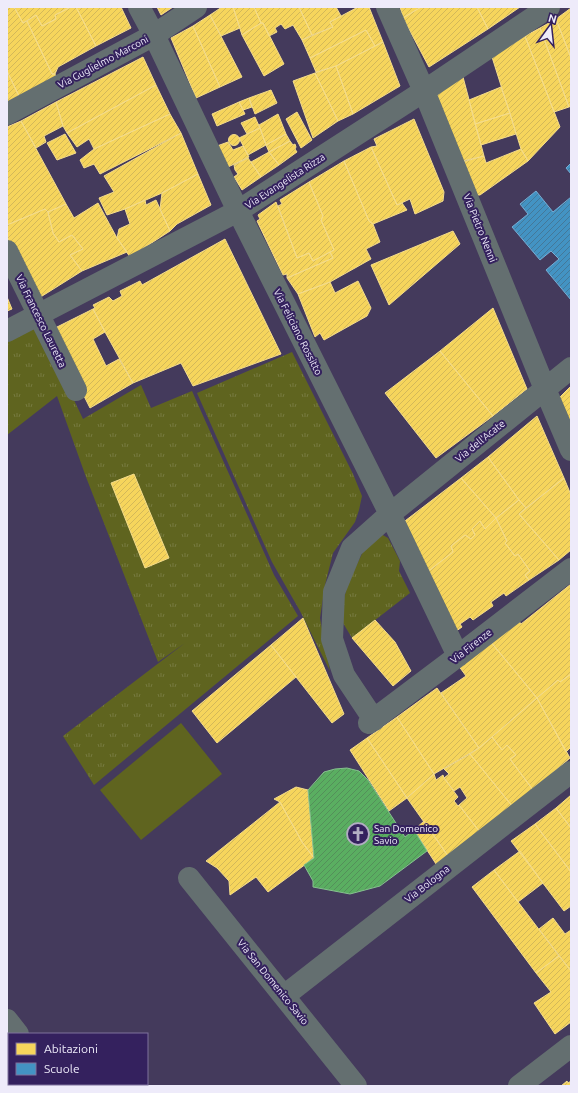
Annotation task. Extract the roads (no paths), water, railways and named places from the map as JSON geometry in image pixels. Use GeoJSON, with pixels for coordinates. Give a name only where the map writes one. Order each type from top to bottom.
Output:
{"type":"FeatureCollection","features":[{"type":"Feature","properties":{"kind":"street","name":"Via Feliciano Rossitto"},"geometry":{"type":"LineString","coordinates":[[139,7],[154,35],[238,211],[390,514],[458,656]]}},
{"type":"Feature","properties":{"kind":"street","name":"Via Guglielmo Marconi"},"geometry":{"type":"LineString","coordinates":[[7,114],[154,35],[196,7]]}},
{"type":"Feature","properties":{"kind":"street","name":"Via Pietro Nenni"},"geometry":{"type":"LineString","coordinates":[[387,7],[424,91],[544,389],[571,450]]}},
{"type":"Feature","properties":{"kind":"street","name":"Via Evangelista Rizza"},"geometry":{"type":"LineString","coordinates":[[7,331],[238,211],[424,91],[549,7]]}},
{"type":"Feature","properties":{"kind":"street","name":"Via Francesco Lauretta"},"geometry":{"type":"LineString","coordinates":[[7,251],[76,390]]}},
{"type":"Feature","properties":{"kind":"street","name":"Via dell'Acate"},"geometry":{"type":"LineString","coordinates":[[371,721],[344,675],[332,639],[334,592],[352,548],[390,514],[571,368]]}},
{"type":"Feature","properties":{"kind":"street","name":"Via Firenze"},"geometry":{"type":"LineString","coordinates":[[371,721],[458,656],[571,568]]}},
{"type":"Feature","properties":{"kind":"street","name":"Via Bologna"},"geometry":{"type":"LineString","coordinates":[[284,996],[571,772]]}},
{"type":"Feature","properties":{"kind":"street","name":"Via San Domenico Savio"},"geometry":{"type":"LineString","coordinates":[[189,878],[284,996],[352,1085]]}},
{"type":"Feature","properties":{"kind":"street"},"geometry":{"type":"LineString","coordinates":[[7,1020],[17,1033]]}},
{"type":"Feature","properties":{"kind":"street"},"geometry":{"type":"LineString","coordinates":[[519,1086],[571,1046]]}},
{"type":"Feature","properties":{"kind":"place","name":"San Domenico Savio"},"geometry":{"type":"Point","coordinates":[358,834]}}]}
